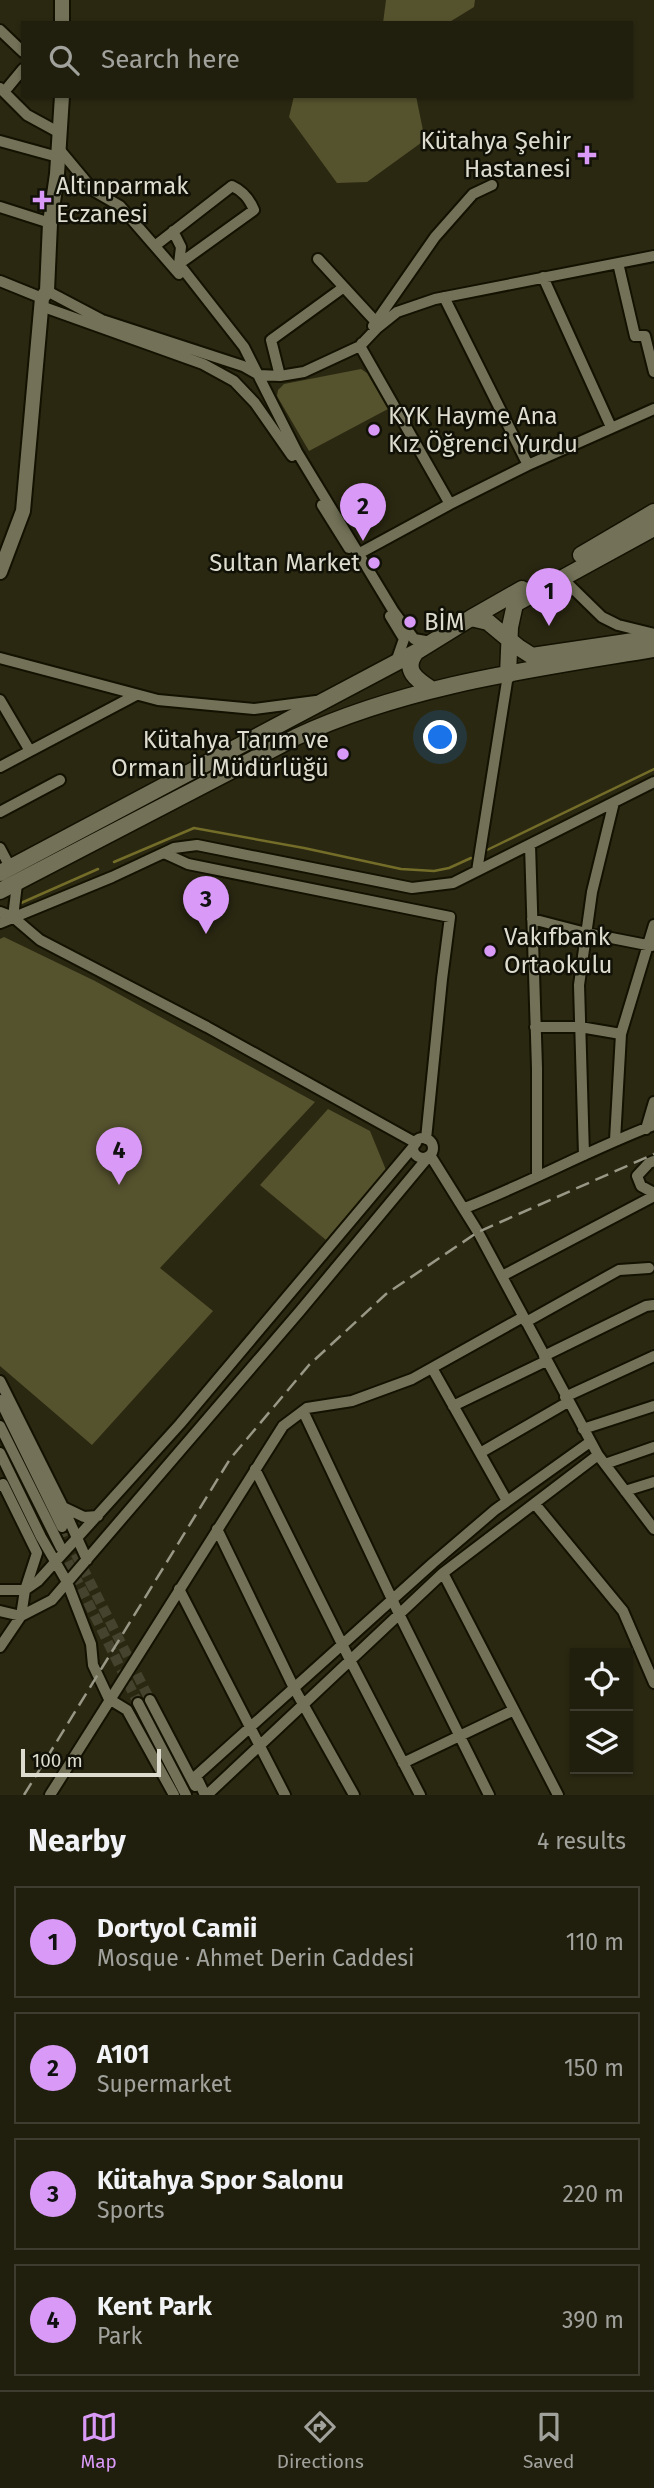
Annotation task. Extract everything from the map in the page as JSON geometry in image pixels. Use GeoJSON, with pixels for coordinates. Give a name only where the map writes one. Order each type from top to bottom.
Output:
{"type":"FeatureCollection","features":[{"type":"Feature","properties":{"kind":"main road"},"geometry":{"type":"LineString","coordinates":[[5,870],[415,652],[654,512]]}},
{"type":"Feature","properties":{"kind":"main road"},"geometry":{"type":"LineString","coordinates":[[509,675],[514,604],[654,528]]}},
{"type":"Feature","properties":{"kind":"main road"},"geometry":{"type":"LineString","coordinates":[[471,618],[488,622],[532,656],[654,636]]}},
{"type":"Feature","properties":{"kind":"main road"},"geometry":{"type":"LineString","coordinates":[[0,891],[296,737],[336,719],[431,690],[654,649]]}},
{"type":"Feature","properties":{"kind":"main road"},"geometry":{"type":"LineString","coordinates":[[415,652],[410,660],[410,670],[416,679],[431,690]]}},
{"type":"Feature","properties":{"kind":"street"},"geometry":{"type":"LineString","coordinates":[[62,0],[62,21]]}},
{"type":"Feature","properties":{"kind":"street"},"geometry":{"type":"LineString","coordinates":[[0,30],[21,50]]}},
{"type":"Feature","properties":{"kind":"street"},"geometry":{"type":"LineString","coordinates":[[21,70],[2,90],[27,115],[60,133]]}},
{"type":"Feature","properties":{"kind":"street"},"geometry":{"type":"LineString","coordinates":[[1,565],[23,511],[62,98]]}},
{"type":"Feature","properties":{"kind":"street"},"geometry":{"type":"LineString","coordinates":[[0,141],[58,153],[94,191],[120,206],[177,266],[244,347],[260,375],[279,421],[394,612],[414,639],[431,642]]}},
{"type":"Feature","properties":{"kind":"street"},"geometry":{"type":"LineString","coordinates":[[360,346],[435,237],[472,194],[492,185]]}},
{"type":"Feature","properties":{"kind":"street"},"geometry":{"type":"LineString","coordinates":[[156,245],[232,186],[241,190],[254,210],[177,266]]}},
{"type":"Feature","properties":{"kind":"street"},"geometry":{"type":"LineString","coordinates":[[0,207],[50,223]]}},
{"type":"Feature","properties":{"kind":"street"},"geometry":{"type":"LineString","coordinates":[[173,230],[181,247],[177,266],[239,350],[243,366],[234,381]]}},
{"type":"Feature","properties":{"kind":"street"},"geometry":{"type":"LineString","coordinates":[[43,299],[243,366],[260,375],[280,376],[304,372],[360,346],[397,312],[444,297],[543,276],[654,258]]}},
{"type":"Feature","properties":{"kind":"street"},"geometry":{"type":"LineString","coordinates":[[318,259],[376,322]]}},
{"type":"Feature","properties":{"kind":"street"},"geometry":{"type":"LineString","coordinates":[[618,263],[635,336],[645,336],[654,372]]}},
{"type":"Feature","properties":{"kind":"street"},"geometry":{"type":"LineString","coordinates":[[543,276],[611,427]]}},
{"type":"Feature","properties":{"kind":"street"},"geometry":{"type":"LineString","coordinates":[[0,281],[203,364],[234,381],[255,403],[289,452],[404,639],[396,662]]}},
{"type":"Feature","properties":{"kind":"street"},"geometry":{"type":"LineString","coordinates":[[280,376],[271,340],[344,287]]}},
{"type":"Feature","properties":{"kind":"street"},"geometry":{"type":"LineString","coordinates":[[444,297],[528,466]]}},
{"type":"Feature","properties":{"kind":"street"},"geometry":{"type":"LineString","coordinates":[[360,346],[450,504]]}},
{"type":"Feature","properties":{"kind":"street"},"geometry":{"type":"LineString","coordinates":[[255,403],[267,392]]}},
{"type":"Feature","properties":{"kind":"street"},"geometry":{"type":"LineString","coordinates":[[360,553],[450,504],[654,409]]}},
{"type":"Feature","properties":{"kind":"street"},"geometry":{"type":"LineString","coordinates":[[561,577],[602,617],[654,636]]}},
{"type":"Feature","properties":{"kind":"street"},"geometry":{"type":"LineString","coordinates":[[0,658],[158,700],[254,709],[326,700]]}},
{"type":"Feature","properties":{"kind":"street"},"geometry":{"type":"LineString","coordinates":[[478,871],[509,675]]}},
{"type":"Feature","properties":{"kind":"street"},"geometry":{"type":"LineString","coordinates":[[0,767],[136,695]]}},
{"type":"Feature","properties":{"kind":"street"},"geometry":{"type":"LineString","coordinates":[[0,700],[30,751]]}},
{"type":"Feature","properties":{"kind":"street"},"geometry":{"type":"LineString","coordinates":[[0,812],[60,780]]}},
{"type":"Feature","properties":{"kind":"street"},"geometry":{"type":"LineString","coordinates":[[0,923],[174,848],[197,845],[412,888],[453,883],[654,782]]}},
{"type":"Feature","properties":{"kind":"street"},"geometry":{"type":"LineString","coordinates":[[584,1154],[579,985],[592,892],[614,802]]}},
{"type":"Feature","properties":{"kind":"street"},"geometry":{"type":"LineString","coordinates":[[530,845],[537,1176]]}},
{"type":"Feature","properties":{"kind":"street"},"geometry":{"type":"LineString","coordinates":[[0,848],[5,870]]}},
{"type":"Feature","properties":{"kind":"street"},"geometry":{"type":"LineString","coordinates":[[164,853],[188,864],[450,917],[419,1143],[418,1156],[429,1156]]}},
{"type":"Feature","properties":{"kind":"street"},"geometry":{"type":"LineString","coordinates":[[13,917],[17,884]]}},
{"type":"Feature","properties":{"kind":"street"},"geometry":{"type":"LineString","coordinates":[[0,912],[13,917],[40,940],[207,1027],[419,1143],[432,1144],[433,1150],[52,1600],[21,1616],[0,1611]]}},
{"type":"Feature","properties":{"kind":"street"},"geometry":{"type":"LineString","coordinates":[[532,919],[586,933],[651,945]]}},
{"type":"Feature","properties":{"kind":"street"},"geometry":{"type":"LineString","coordinates":[[615,1140],[621,1034],[651,945],[654,925]]}},
{"type":"Feature","properties":{"kind":"street"},"geometry":{"type":"LineString","coordinates":[[535,1027],[580,1027],[621,1034]]}},
{"type":"Feature","properties":{"kind":"street"},"geometry":{"type":"LineString","coordinates":[[465,1208],[501,1194],[615,1140],[650,1127],[654,1102]]}},
{"type":"Feature","properties":{"kind":"street"},"geometry":{"type":"LineString","coordinates":[[0,1590],[25,1590],[38,1581],[180,1424],[419,1143]]}},
{"type":"Feature","properties":{"kind":"street"},"geometry":{"type":"LineString","coordinates":[[429,1156],[465,1208],[590,1442],[625,1491],[648,1513],[654,1529]]}},
{"type":"Feature","properties":{"kind":"street"},"geometry":{"type":"LineString","coordinates":[[502,1276],[654,1194],[641,1185],[637,1176],[654,1161]]}},
{"type":"Feature","properties":{"kind":"street"},"geometry":{"type":"LineString","coordinates":[[50,1795],[283,1426],[307,1408],[352,1401],[412,1379],[619,1270],[649,1268]]}},
{"type":"Feature","properties":{"kind":"street"},"geometry":{"type":"LineString","coordinates":[[453,1406],[646,1306],[654,1305]]}},
{"type":"Feature","properties":{"kind":"street"},"geometry":{"type":"LineString","coordinates":[[480,1453],[567,1400],[654,1356]]}},
{"type":"Feature","properties":{"kind":"street"},"geometry":{"type":"LineString","coordinates":[[432,1368],[507,1501]]}},
{"type":"Feature","properties":{"kind":"street"},"geometry":{"type":"LineString","coordinates":[[0,1381],[87,1560]]}},
{"type":"Feature","properties":{"kind":"street"},"geometry":{"type":"LineString","coordinates":[[0,1400],[62,1527]]}},
{"type":"Feature","properties":{"kind":"street"},"geometry":{"type":"LineString","coordinates":[[583,1429],[654,1406]]}},
{"type":"Feature","properties":{"kind":"street"},"geometry":{"type":"LineString","coordinates":[[303,1411],[489,1795]]}},
{"type":"Feature","properties":{"kind":"street"},"geometry":{"type":"LineString","coordinates":[[0,1426],[61,1548]]}},
{"type":"Feature","properties":{"kind":"street"},"geometry":{"type":"LineString","coordinates":[[590,1442],[507,1501],[393,1599],[196,1776],[206,1795],[443,1573],[535,1504],[601,1459],[654,1447]]}},
{"type":"Feature","properties":{"kind":"street"},"geometry":{"type":"LineString","coordinates":[[0,1452],[67,1582],[91,1644],[93,1665],[109,1699],[127,1710],[174,1795]]}},
{"type":"Feature","properties":{"kind":"street"},"geometry":{"type":"LineString","coordinates":[[255,1469],[420,1795]]}},
{"type":"Feature","properties":{"kind":"street"},"geometry":{"type":"LineString","coordinates":[[625,1491],[654,1482]]}},
{"type":"Feature","properties":{"kind":"street"},"geometry":{"type":"LineString","coordinates":[[0,1486],[3,1484],[37,1553],[25,1590],[21,1616],[0,1647]]}},
{"type":"Feature","properties":{"kind":"street"},"geometry":{"type":"LineString","coordinates":[[535,1504],[622,1611],[654,1683]]}},
{"type":"Feature","properties":{"kind":"street"},"geometry":{"type":"LineString","coordinates":[[63,1507],[84,1517],[97,1516]]}},
{"type":"Feature","properties":{"kind":"street"},"geometry":{"type":"LineString","coordinates":[[217,1529],[294,1688],[354,1795]]}},
{"type":"Feature","properties":{"kind":"street"},"geometry":{"type":"LineString","coordinates":[[443,1573],[558,1795]]}},
{"type":"Feature","properties":{"kind":"street"},"geometry":{"type":"LineString","coordinates":[[179,1589],[285,1795]]}},
{"type":"Feature","properties":{"kind":"street"},"geometry":{"type":"LineString","coordinates":[[150,1700],[199,1795]]}},
{"type":"Feature","properties":{"kind":"street"},"geometry":{"type":"LineString","coordinates":[[138,1703],[186,1795]]}},
{"type":"Feature","properties":{"kind":"street"},"geometry":{"type":"LineString","coordinates":[[403,1763],[514,1710]]}},
{"type":"Feature","properties":{"kind":"shaded area"},"geometry":{"type":"Polygon","coordinates":[[[386,0],[475,0],[474,7],[451,21],[383,21],[386,0]]]}},
{"type":"Feature","properties":{"kind":"shaded area"},"geometry":{"type":"Polygon","coordinates":[[[294,98],[416,98],[425,140],[367,182],[337,183],[289,117],[294,98]]]}},
{"type":"Feature","properties":{"kind":"shaded area"},"geometry":{"type":"Polygon","coordinates":[[[361,369],[367,373],[388,409],[309,451],[277,396],[278,390],[284,384],[361,369]]]}},
{"type":"Feature","properties":{"kind":"shaded area"},"geometry":{"type":"Polygon","coordinates":[[[4,937],[95,981],[315,1102],[160,1268],[213,1311],[92,1445],[0,1366],[0,939],[4,937]]]}},
{"type":"Feature","properties":{"kind":"shaded area"},"geometry":{"type":"Polygon","coordinates":[[[328,1109],[370,1131],[386,1170],[326,1240],[260,1185],[328,1109]]]}},
{"type":"Feature","properties":{"kind":"waterway"},"geometry":{"type":"LineString","coordinates":[[487,850],[654,769]]}},
{"type":"Feature","properties":{"kind":"waterway"},"geometry":{"type":"LineString","coordinates":[[114,862],[194,828],[401,869],[434,871],[449,868],[471,858]]}},
{"type":"Feature","properties":{"kind":"waterway"},"geometry":{"type":"LineString","coordinates":[[21,903],[98,869]]}},
{"type":"Feature","properties":{"kind":"tunnel"},"geometry":{"type":"LineString","coordinates":[[62,1527],[150,1700]]}},
{"type":"Feature","properties":{"kind":"tunnel"},"geometry":{"type":"LineString","coordinates":[[61,1548],[138,1703]]}},
{"type":"Feature","properties":{"kind":"railway"},"geometry":{"type":"LineString","coordinates":[[24,1795],[230,1459],[309,1365],[386,1294],[478,1232],[654,1154]]}},
{"type":"Feature","properties":{"kind":"place","name":"Kütahya Şehir Hastanesi"},"geometry":{"type":"Point","coordinates":[587,155]}},
{"type":"Feature","properties":{"kind":"place","name":"Altınparmak Eczanesi"},"geometry":{"type":"Point","coordinates":[42,200]}},
{"type":"Feature","properties":{"kind":"place","name":"KYK Hayme Ana Kız Öğrenci Yurdu"},"geometry":{"type":"Point","coordinates":[374,430]}},
{"type":"Feature","properties":{"kind":"place","name":"A101"},"geometry":{"type":"Point","coordinates":[363,541]}},
{"type":"Feature","properties":{"kind":"place","name":"Sultan Market"},"geometry":{"type":"Point","coordinates":[374,563]}},
{"type":"Feature","properties":{"kind":"place","name":"BİM"},"geometry":{"type":"Point","coordinates":[410,622]}},
{"type":"Feature","properties":{"kind":"place","name":"Dortyol Camii"},"geometry":{"type":"Point","coordinates":[549,626]}},
{"type":"Feature","properties":{"kind":"place","name":"Kütahya Tarım ve Orman İl Müdürlüğü"},"geometry":{"type":"Point","coordinates":[343,754]}},
{"type":"Feature","properties":{"kind":"place","name":"Kütahya Spor Salonu"},"geometry":{"type":"Point","coordinates":[206,934]}},
{"type":"Feature","properties":{"kind":"place","name":"Vakıfbank Ortaokulu"},"geometry":{"type":"Point","coordinates":[490,951]}},
{"type":"Feature","properties":{"kind":"place","name":"Kent Park"},"geometry":{"type":"Point","coordinates":[119,1185]}}]}
